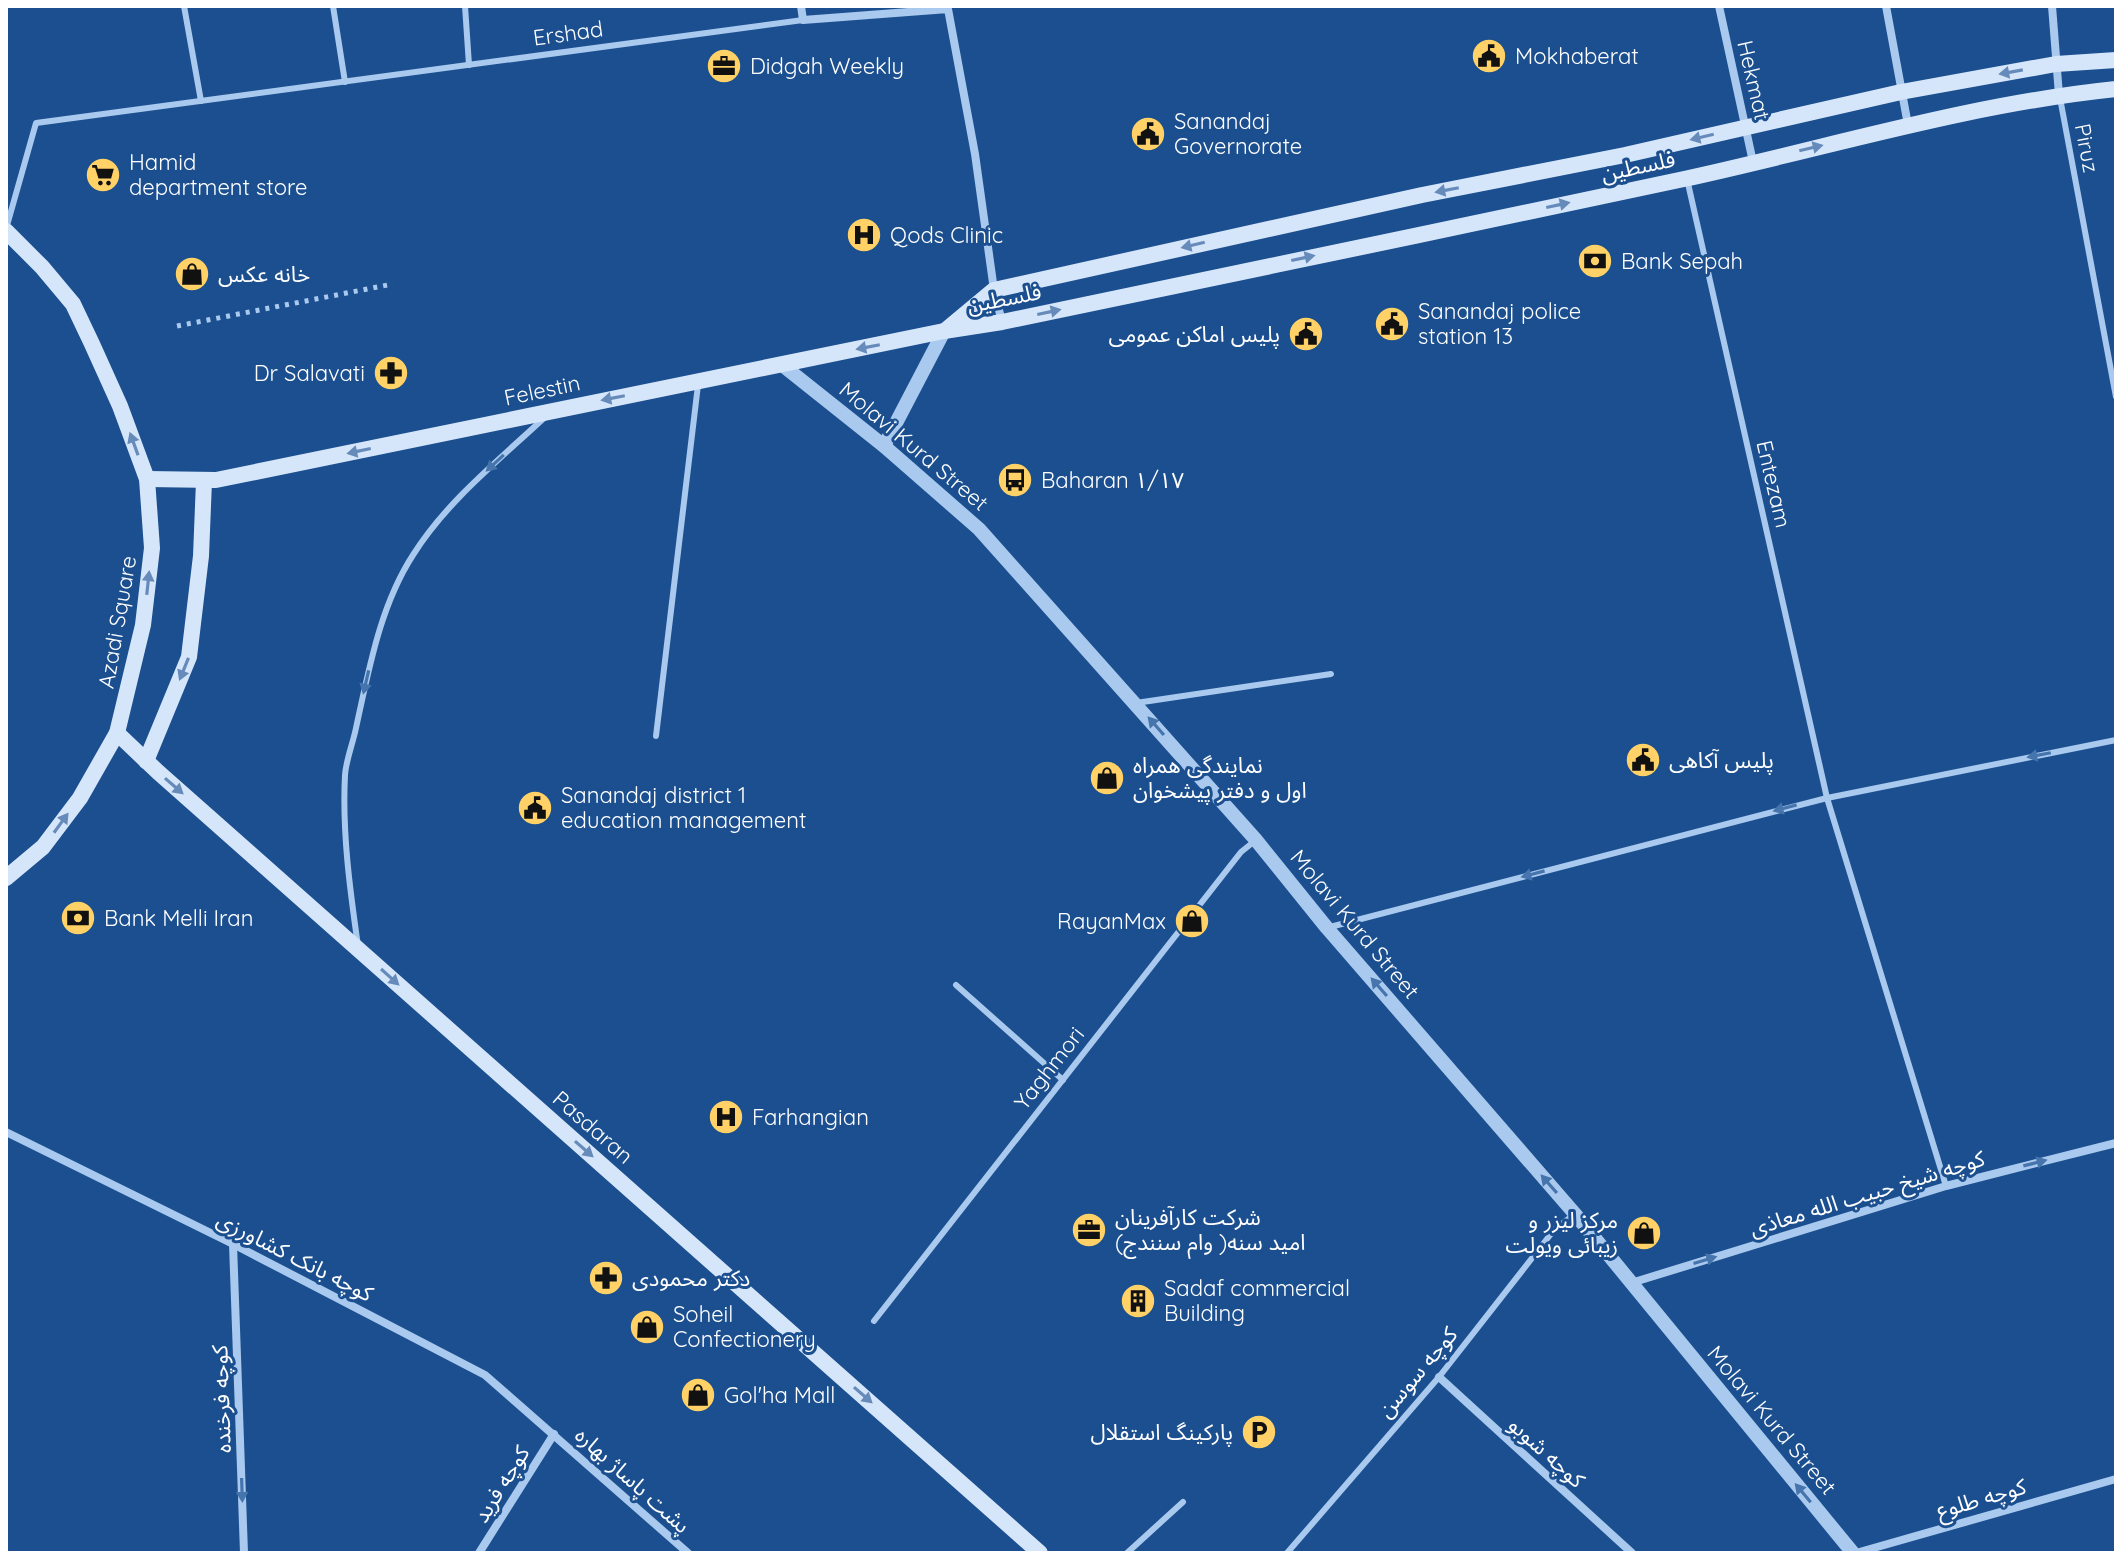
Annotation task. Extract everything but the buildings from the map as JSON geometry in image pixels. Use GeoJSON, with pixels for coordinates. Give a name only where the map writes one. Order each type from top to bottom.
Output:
{"type":"FeatureCollection","features":[{"type":"Feature","properties":{"kind":"main road","name":"فلسطین"},"geometry":{"type":"LineString","coordinates":[[944,331],[994,290],[1407,198],[1625,155],[1901,92],[2056,64],[2116,60]]}},
{"type":"Feature","properties":{"kind":"main road","name":"فلسطین"},"geometry":{"type":"LineString","coordinates":[[944,331],[1002,322],[1687,178],[1908,125],[2059,95],[2116,89]]}},
{"type":"Feature","properties":{"kind":"main road","name":"Azadi Square"},"geometry":{"type":"LineString","coordinates":[[6,230],[73,304],[120,406],[147,479],[152,548],[143,625],[117,733],[80,798],[43,847],[6,878]]}},
{"type":"Feature","properties":{"kind":"main road","name":"Felestin"},"geometry":{"type":"LineString","coordinates":[[147,479],[204,481],[944,331]]}},
{"type":"Feature","properties":{"kind":"main road"},"geometry":{"type":"LineString","coordinates":[[146,761],[189,657],[201,556],[204,481]]}},
{"type":"Feature","properties":{"kind":"main road","name":"Pasdaran"},"geometry":{"type":"LineString","coordinates":[[117,733],[1040,1553]]}},
{"type":"Feature","properties":{"kind":"street"},"geometry":{"type":"LineString","coordinates":[[801,6],[803,20]]}},
{"type":"Feature","properties":{"kind":"street","name":"Hekmat"},"geometry":{"type":"LineString","coordinates":[[1719,6],[1753,162]]}},
{"type":"Feature","properties":{"kind":"street"},"geometry":{"type":"LineString","coordinates":[[1886,6],[1908,125]]}},
{"type":"Feature","properties":{"kind":"street"},"geometry":{"type":"LineString","coordinates":[[2052,6],[2059,95]]}},
{"type":"Feature","properties":{"kind":"street","name":"Ershad"},"geometry":{"type":"LineString","coordinates":[[803,20],[948,9],[975,154],[994,290],[1002,322]]}},
{"type":"Feature","properties":{"kind":"street"},"geometry":{"type":"LineString","coordinates":[[884,446],[944,331]]}},
{"type":"Feature","properties":{"kind":"street","name":"Molavi Kurd Street"},"geometry":{"type":"LineString","coordinates":[[781,364],[966,515],[1136,703],[1575,1214],[1854,1553]]}},
{"type":"Feature","properties":{"kind":"street","name":"کوچه بانک کشاورزی"},"geometry":{"type":"LineString","coordinates":[[6,1132],[233,1244],[485,1375],[554,1434]]}},
{"type":"Feature","properties":{"kind":"street","name":"کوچه شیخ حبیب الله معاذی"},"geometry":{"type":"LineString","coordinates":[[1631,1284],[1946,1186],[2116,1143]]}},
{"type":"Feature","properties":{"kind":"street","name":"کوچه فرخنده"},"geometry":{"type":"LineString","coordinates":[[233,1244],[244,1553]]}},
{"type":"Feature","properties":{"kind":"street","name":"کوچه شوبو"},"geometry":{"type":"LineString","coordinates":[[1439,1377],[1632,1553]]}},
{"type":"Feature","properties":{"kind":"street","name":"کوچه فرید"},"geometry":{"type":"LineString","coordinates":[[479,1553],[554,1434]]}},
{"type":"Feature","properties":{"kind":"street","name":"پشت پاساژ بهاره"},"geometry":{"type":"LineString","coordinates":[[554,1434],[688,1553]]}},
{"type":"Feature","properties":{"kind":"street","name":"کوچه طلوع"},"geometry":{"type":"LineString","coordinates":[[1854,1553],[2116,1479]]}},
{"type":"Feature","properties":{"kind":"lane"},"geometry":{"type":"LineString","coordinates":[[184,6],[201,101]]}},
{"type":"Feature","properties":{"kind":"lane"},"geometry":{"type":"LineString","coordinates":[[333,6],[345,82]]}},
{"type":"Feature","properties":{"kind":"lane"},"geometry":{"type":"LineString","coordinates":[[465,6],[469,65]]}},
{"type":"Feature","properties":{"kind":"lane","name":"Ershad"},"geometry":{"type":"LineString","coordinates":[[6,230],[36,123],[803,20]]}},
{"type":"Feature","properties":{"kind":"lane","name":"Piruz"},"geometry":{"type":"LineString","coordinates":[[2059,95],[2116,397]]}},
{"type":"Feature","properties":{"kind":"lane","name":"Entezam"},"geometry":{"type":"LineString","coordinates":[[1687,178],[1827,798],[1946,1186]]}},
{"type":"Feature","properties":{"kind":"lane"},"geometry":{"type":"LineString","coordinates":[[656,736],[698,381]]}},
{"type":"Feature","properties":{"kind":"lane"},"geometry":{"type":"LineString","coordinates":[[359,950],[349,882],[345,772],[390,596],[414,554],[466,490],[553,411]]}},
{"type":"Feature","properties":{"kind":"lane"},"geometry":{"type":"LineString","coordinates":[[1136,703],[1331,674]]}},
{"type":"Feature","properties":{"kind":"lane"},"geometry":{"type":"LineString","coordinates":[[1327,928],[1827,798],[2116,740]]}},
{"type":"Feature","properties":{"kind":"lane","name":"Yaghmori"},"geometry":{"type":"LineString","coordinates":[[874,1321],[1241,852],[1256,840]]}},
{"type":"Feature","properties":{"kind":"lane"},"geometry":{"type":"LineString","coordinates":[[956,985],[1063,1080]]}},
{"type":"Feature","properties":{"kind":"lane","name":"کوچه سوسن"},"geometry":{"type":"LineString","coordinates":[[1287,1553],[1439,1377],[1554,1230],[1575,1214]]}},
{"type":"Feature","properties":{"kind":"lane"},"geometry":{"type":"LineString","coordinates":[[1127,1553],[1183,1502]]}},
{"type":"Feature","properties":{"kind":"path"},"geometry":{"type":"LineString","coordinates":[[177,326],[393,284]]}},
{"type":"Feature","properties":{"kind":"place","name":"Mokhaberat"},"geometry":{"type":"Point","coordinates":[1489,56]}},
{"type":"Feature","properties":{"kind":"place","name":"Didgah Weekly"},"geometry":{"type":"Point","coordinates":[724,66]}},
{"type":"Feature","properties":{"kind":"place","name":"Sanandaj Governorate"},"geometry":{"type":"Point","coordinates":[1148,134]}},
{"type":"Feature","properties":{"kind":"place","name":"Hamid department store"},"geometry":{"type":"Point","coordinates":[103,175]}},
{"type":"Feature","properties":{"kind":"place","name":"Qods Clinic"},"geometry":{"type":"Point","coordinates":[864,235]}},
{"type":"Feature","properties":{"kind":"place","name":"Bank Sepah"},"geometry":{"type":"Point","coordinates":[1595,261]}},
{"type":"Feature","properties":{"kind":"place","name":"خانه عکس"},"geometry":{"type":"Point","coordinates":[192,274]}},
{"type":"Feature","properties":{"kind":"place","name":"Sanandaj police station 13"},"geometry":{"type":"Point","coordinates":[1392,324]}},
{"type":"Feature","properties":{"kind":"place","name":"پلیس اماکن عمومی"},"geometry":{"type":"Point","coordinates":[1306,334]}},
{"type":"Feature","properties":{"kind":"place","name":"Dr Salavati"},"geometry":{"type":"Point","coordinates":[391,373]}},
{"type":"Feature","properties":{"kind":"place","name":"Baharan ۱/۱۷"},"geometry":{"type":"Point","coordinates":[1015,480]}},
{"type":"Feature","properties":{"kind":"place","name":"پلیس آکاهی"},"geometry":{"type":"Point","coordinates":[1643,760]}},
{"type":"Feature","properties":{"kind":"place","name":"نمایندگی همراه اول و دفتر پیشخوان"},"geometry":{"type":"Point","coordinates":[1107,778]}},
{"type":"Feature","properties":{"kind":"place","name":"Sanandaj district 1 education management"},"geometry":{"type":"Point","coordinates":[535,808]}},
{"type":"Feature","properties":{"kind":"place","name":"Bank Melli Iran"},"geometry":{"type":"Point","coordinates":[78,918]}},
{"type":"Feature","properties":{"kind":"place","name":"RayanMax"},"geometry":{"type":"Point","coordinates":[1192,921]}},
{"type":"Feature","properties":{"kind":"place","name":"Farhangian"},"geometry":{"type":"Point","coordinates":[726,1117]}},
{"type":"Feature","properties":{"kind":"place","name":"شرکت کارآفرینان امید سنه( وام سنندج)"},"geometry":{"type":"Point","coordinates":[1089,1230]}},
{"type":"Feature","properties":{"kind":"place","name":"مرکز لیزر و زیبائی ویولت"},"geometry":{"type":"Point","coordinates":[1644,1233]}},
{"type":"Feature","properties":{"kind":"place","name":"دکتر محمودی"},"geometry":{"type":"Point","coordinates":[606,1278]}},
{"type":"Feature","properties":{"kind":"place","name":"Sadaf commercial Building"},"geometry":{"type":"Point","coordinates":[1138,1301]}},
{"type":"Feature","properties":{"kind":"place","name":"Soheil Confectionery"},"geometry":{"type":"Point","coordinates":[647,1327]}},
{"type":"Feature","properties":{"kind":"place","name":"Gol'ha Mall"},"geometry":{"type":"Point","coordinates":[698,1395]}},
{"type":"Feature","properties":{"kind":"place","name":"پارکینگ استقلال"},"geometry":{"type":"Point","coordinates":[1259,1432]}}]}
